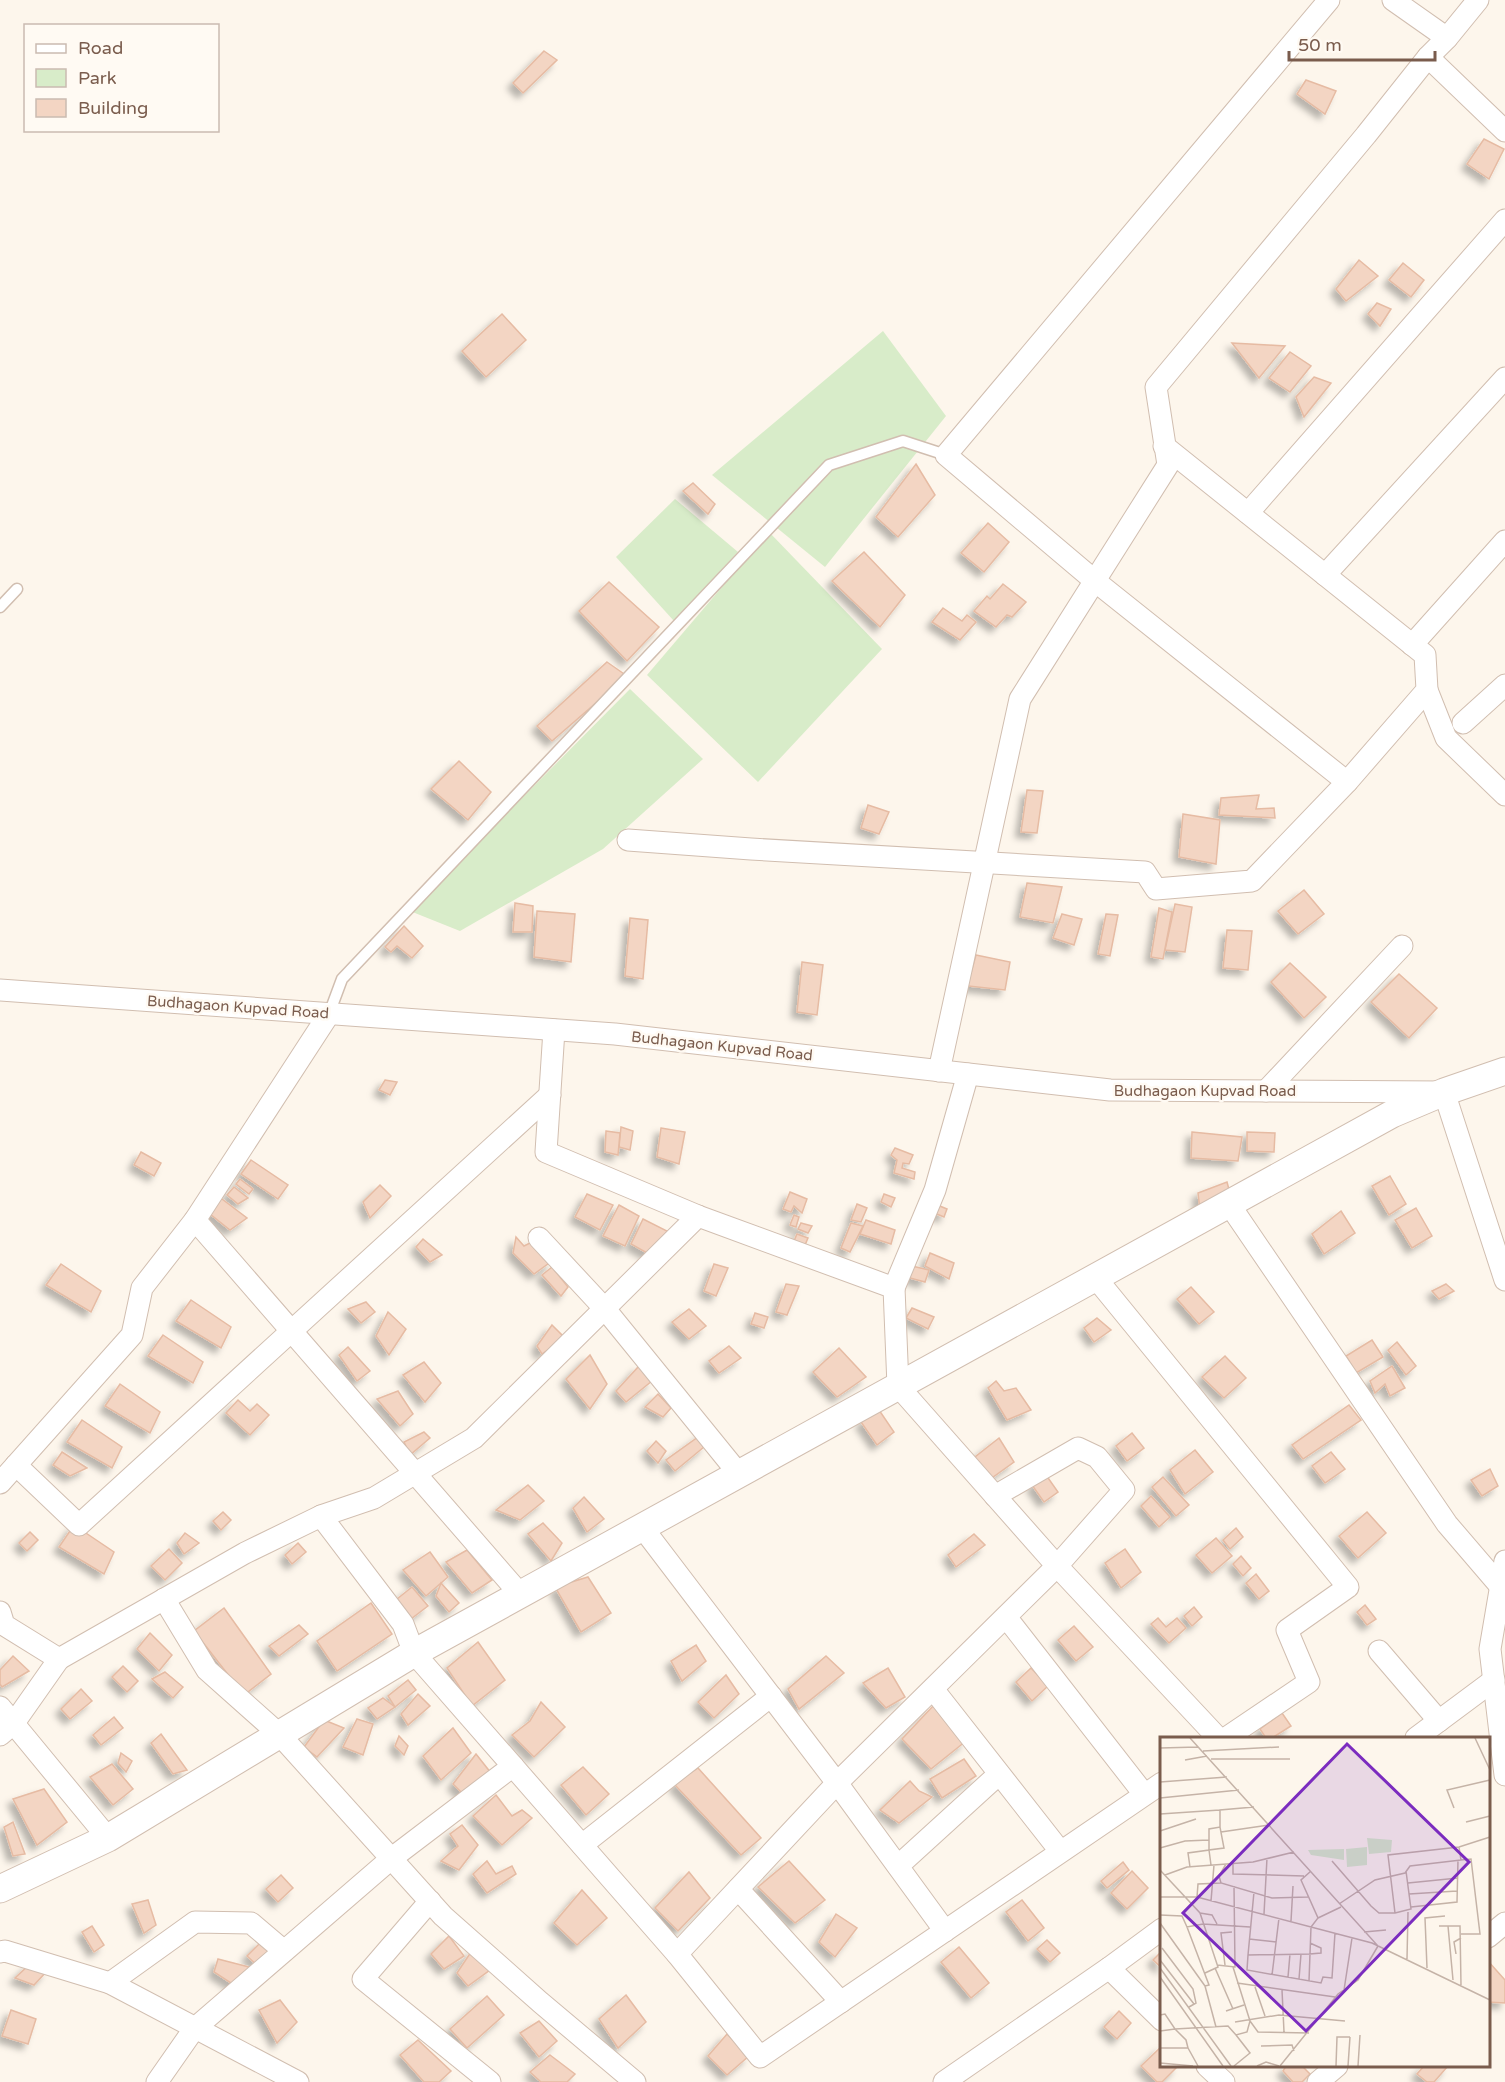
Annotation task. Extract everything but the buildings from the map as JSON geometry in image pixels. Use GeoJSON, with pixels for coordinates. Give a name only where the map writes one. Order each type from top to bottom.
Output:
{"type":"FeatureCollection","features":[{"type":"Feature","properties":{"kind":"street"},"geometry":{"type":"LineString","coordinates":[[1329,0],[946,455],[1095,581],[1347,782]]}},
{"type":"Feature","properties":{"kind":"street"},"geometry":{"type":"LineString","coordinates":[[1393,0],[1447,38]]}},
{"type":"Feature","properties":{"kind":"street"},"geometry":{"type":"LineString","coordinates":[[939,1071],[1020,699],[1168,465],[1156,387],[1428,57],[1478,0]]}},
{"type":"Feature","properties":{"kind":"street"},"geometry":{"type":"LineString","coordinates":[[1428,57],[1505,131]]}},
{"type":"Feature","properties":{"kind":"street"},"geometry":{"type":"LineString","coordinates":[[1248,513],[1505,220]]}},
{"type":"Feature","properties":{"kind":"street"},"geometry":{"type":"LineString","coordinates":[[1325,575],[1505,378]]}},
{"type":"Feature","properties":{"kind":"street"},"geometry":{"type":"LineString","coordinates":[[1164,447],[1425,655],[1427,690],[1446,738],[1505,795]]}},
{"type":"Feature","properties":{"kind":"street"},"geometry":{"type":"LineString","coordinates":[[1412,645],[1505,542]]}},
{"type":"Feature","properties":{"kind":"street"},"geometry":{"type":"LineString","coordinates":[[1463,723],[1505,685]]}},
{"type":"Feature","properties":{"kind":"street"},"geometry":{"type":"LineString","coordinates":[[628,840],[1145,872],[1156,889],[1252,881],[1347,782],[1427,690]]}},
{"type":"Feature","properties":{"kind":"street"},"geometry":{"type":"LineString","coordinates":[[1266,1091],[1402,946]]}},
{"type":"Feature","properties":{"kind":"street","name":"Budhagaon Kupvad Road"},"geometry":{"type":"LineString","coordinates":[[2,993],[615,1034],[1110,1090],[1444,1092]]}},
{"type":"Feature","properties":{"kind":"street"},"geometry":{"type":"LineString","coordinates":[[0,1483],[132,1335],[142,1288],[195,1220],[329,1014]]}},
{"type":"Feature","properties":{"kind":"street"},"geometry":{"type":"LineString","coordinates":[[554,1030],[546,1152],[698,1216],[894,1288]]}},
{"type":"Feature","properties":{"kind":"street"},"geometry":{"type":"LineString","coordinates":[[0,1889],[108,1838],[414,1653],[1392,1114],[1444,1092],[1505,1071]]}},
{"type":"Feature","properties":{"kind":"street"},"geometry":{"type":"LineString","coordinates":[[968,1074],[935,1191],[894,1288],[898,1386],[1057,1566],[1217,1737]]}},
{"type":"Feature","properties":{"kind":"street"},"geometry":{"type":"LineString","coordinates":[[1444,1092],[1505,1280]]}},
{"type":"Feature","properties":{"kind":"street"},"geometry":{"type":"LineString","coordinates":[[16,1465],[78,1525],[550,1095]]}},
{"type":"Feature","properties":{"kind":"street"},"geometry":{"type":"LineString","coordinates":[[1229,1204],[1447,1524],[1501,1587]]}},
{"type":"Feature","properties":{"kind":"street"},"geometry":{"type":"LineString","coordinates":[[7,1729],[59,1659],[245,1553],[321,1516],[374,1498],[474,1438],[698,1216]]}},
{"type":"Feature","properties":{"kind":"street"},"geometry":{"type":"LineString","coordinates":[[195,1220],[520,1594]]}},
{"type":"Feature","properties":{"kind":"street"},"geometry":{"type":"LineString","coordinates":[[539,1238],[604,1309],[739,1474]]}},
{"type":"Feature","properties":{"kind":"street"},"geometry":{"type":"LineString","coordinates":[[1095,1277],[1348,1587],[1287,1630],[1308,1682],[1227,1737]]}},
{"type":"Feature","properties":{"kind":"street"},"geometry":{"type":"LineString","coordinates":[[677,1954],[837,1784],[1057,1566],[1124,1490],[1097,1458],[1078,1448],[995,1496]]}},
{"type":"Feature","properties":{"kind":"street"},"geometry":{"type":"LineString","coordinates":[[321,1516],[403,1624],[414,1653],[677,1954],[760,2057],[1153,1789],[1005,1617]]}},
{"type":"Feature","properties":{"kind":"street"},"geometry":{"type":"LineString","coordinates":[[642,1527],[771,1696],[945,1931]]}},
{"type":"Feature","properties":{"kind":"street"},"geometry":{"type":"LineString","coordinates":[[1505,1561],[1490,1649],[1505,1775]]}},
{"type":"Feature","properties":{"kind":"street"},"geometry":{"type":"LineString","coordinates":[[164,1599],[207,1670],[279,1734],[443,1916],[540,2002],[636,2082]]}},
{"type":"Feature","properties":{"kind":"street"},"geometry":{"type":"LineString","coordinates":[[0,1612],[3,1625],[59,1659]]}},
{"type":"Feature","properties":{"kind":"street"},"geometry":{"type":"LineString","coordinates":[[1379,1651],[1439,1721]]}},
{"type":"Feature","properties":{"kind":"street"},"geometry":{"type":"LineString","coordinates":[[1417,1737],[1494,1680]]}},
{"type":"Feature","properties":{"kind":"street"},"geometry":{"type":"LineString","coordinates":[[933,1689],[1060,1851]]}},
{"type":"Feature","properties":{"kind":"street"},"geometry":{"type":"LineString","coordinates":[[582,1845],[771,1696]]}},
{"type":"Feature","properties":{"kind":"street"},"geometry":{"type":"LineString","coordinates":[[0,1707],[7,1729],[108,1838]]}},
{"type":"Feature","properties":{"kind":"street"},"geometry":{"type":"LineString","coordinates":[[157,2082],[194,2029],[392,1858],[513,1766]]}},
{"type":"Feature","properties":{"kind":"street"},"geometry":{"type":"LineString","coordinates":[[898,1866],[999,1774]]}},
{"type":"Feature","properties":{"kind":"street"},"geometry":{"type":"LineString","coordinates":[[738,1889],[841,2002]]}},
{"type":"Feature","properties":{"kind":"street"},"geometry":{"type":"LineString","coordinates":[[430,1901],[363,1979],[490,2082]]}},
{"type":"Feature","properties":{"kind":"street"},"geometry":{"type":"LineString","coordinates":[[110,1983],[195,1922],[251,1923],[284,1952]]}},
{"type":"Feature","properties":{"kind":"street"},"geometry":{"type":"LineString","coordinates":[[1490,1935],[1505,1923]]}},
{"type":"Feature","properties":{"kind":"street"},"geometry":{"type":"LineString","coordinates":[[944,2082],[1109,1968],[1160,1930]]}},
{"type":"Feature","properties":{"kind":"street"},"geometry":{"type":"LineString","coordinates":[[0,1952],[5,1951],[110,1983],[298,2082]]}},
{"type":"Feature","properties":{"kind":"street"},"geometry":{"type":"LineString","coordinates":[[1109,1968],[1160,2019]]}},
{"type":"Feature","properties":{"kind":"street"},"geometry":{"type":"LineString","coordinates":[[1209,2067],[1224,2082]]}},
{"type":"Feature","properties":{"kind":"street"},"geometry":{"type":"LineString","coordinates":[[1318,2082],[1336,2067]]}},
{"type":"Feature","properties":{"kind":"lane"},"geometry":{"type":"LineString","coordinates":[[329,1014],[342,979],[829,465],[903,441],[946,455]]}},
{"type":"Feature","properties":{"kind":"lane"},"geometry":{"type":"LineString","coordinates":[[0,607],[17,590]]}},
{"type":"Feature","properties":{"kind":"green space"},"geometry":{"type":"Polygon","coordinates":[[[883,331],[946,416],[825,567],[712,475],[883,331]]]}},
{"type":"Feature","properties":{"kind":"green space"},"geometry":{"type":"Polygon","coordinates":[[[675,499],[738,552],[674,621],[616,557],[675,499]]]}},
{"type":"Feature","properties":{"kind":"green space"},"geometry":{"type":"Polygon","coordinates":[[[769,532],[882,649],[758,782],[647,675],[769,532]]]}},
{"type":"Feature","properties":{"kind":"green space"},"geometry":{"type":"Polygon","coordinates":[[[630,689],[703,759],[603,849],[460,931],[410,911],[630,689]]]}}]}
